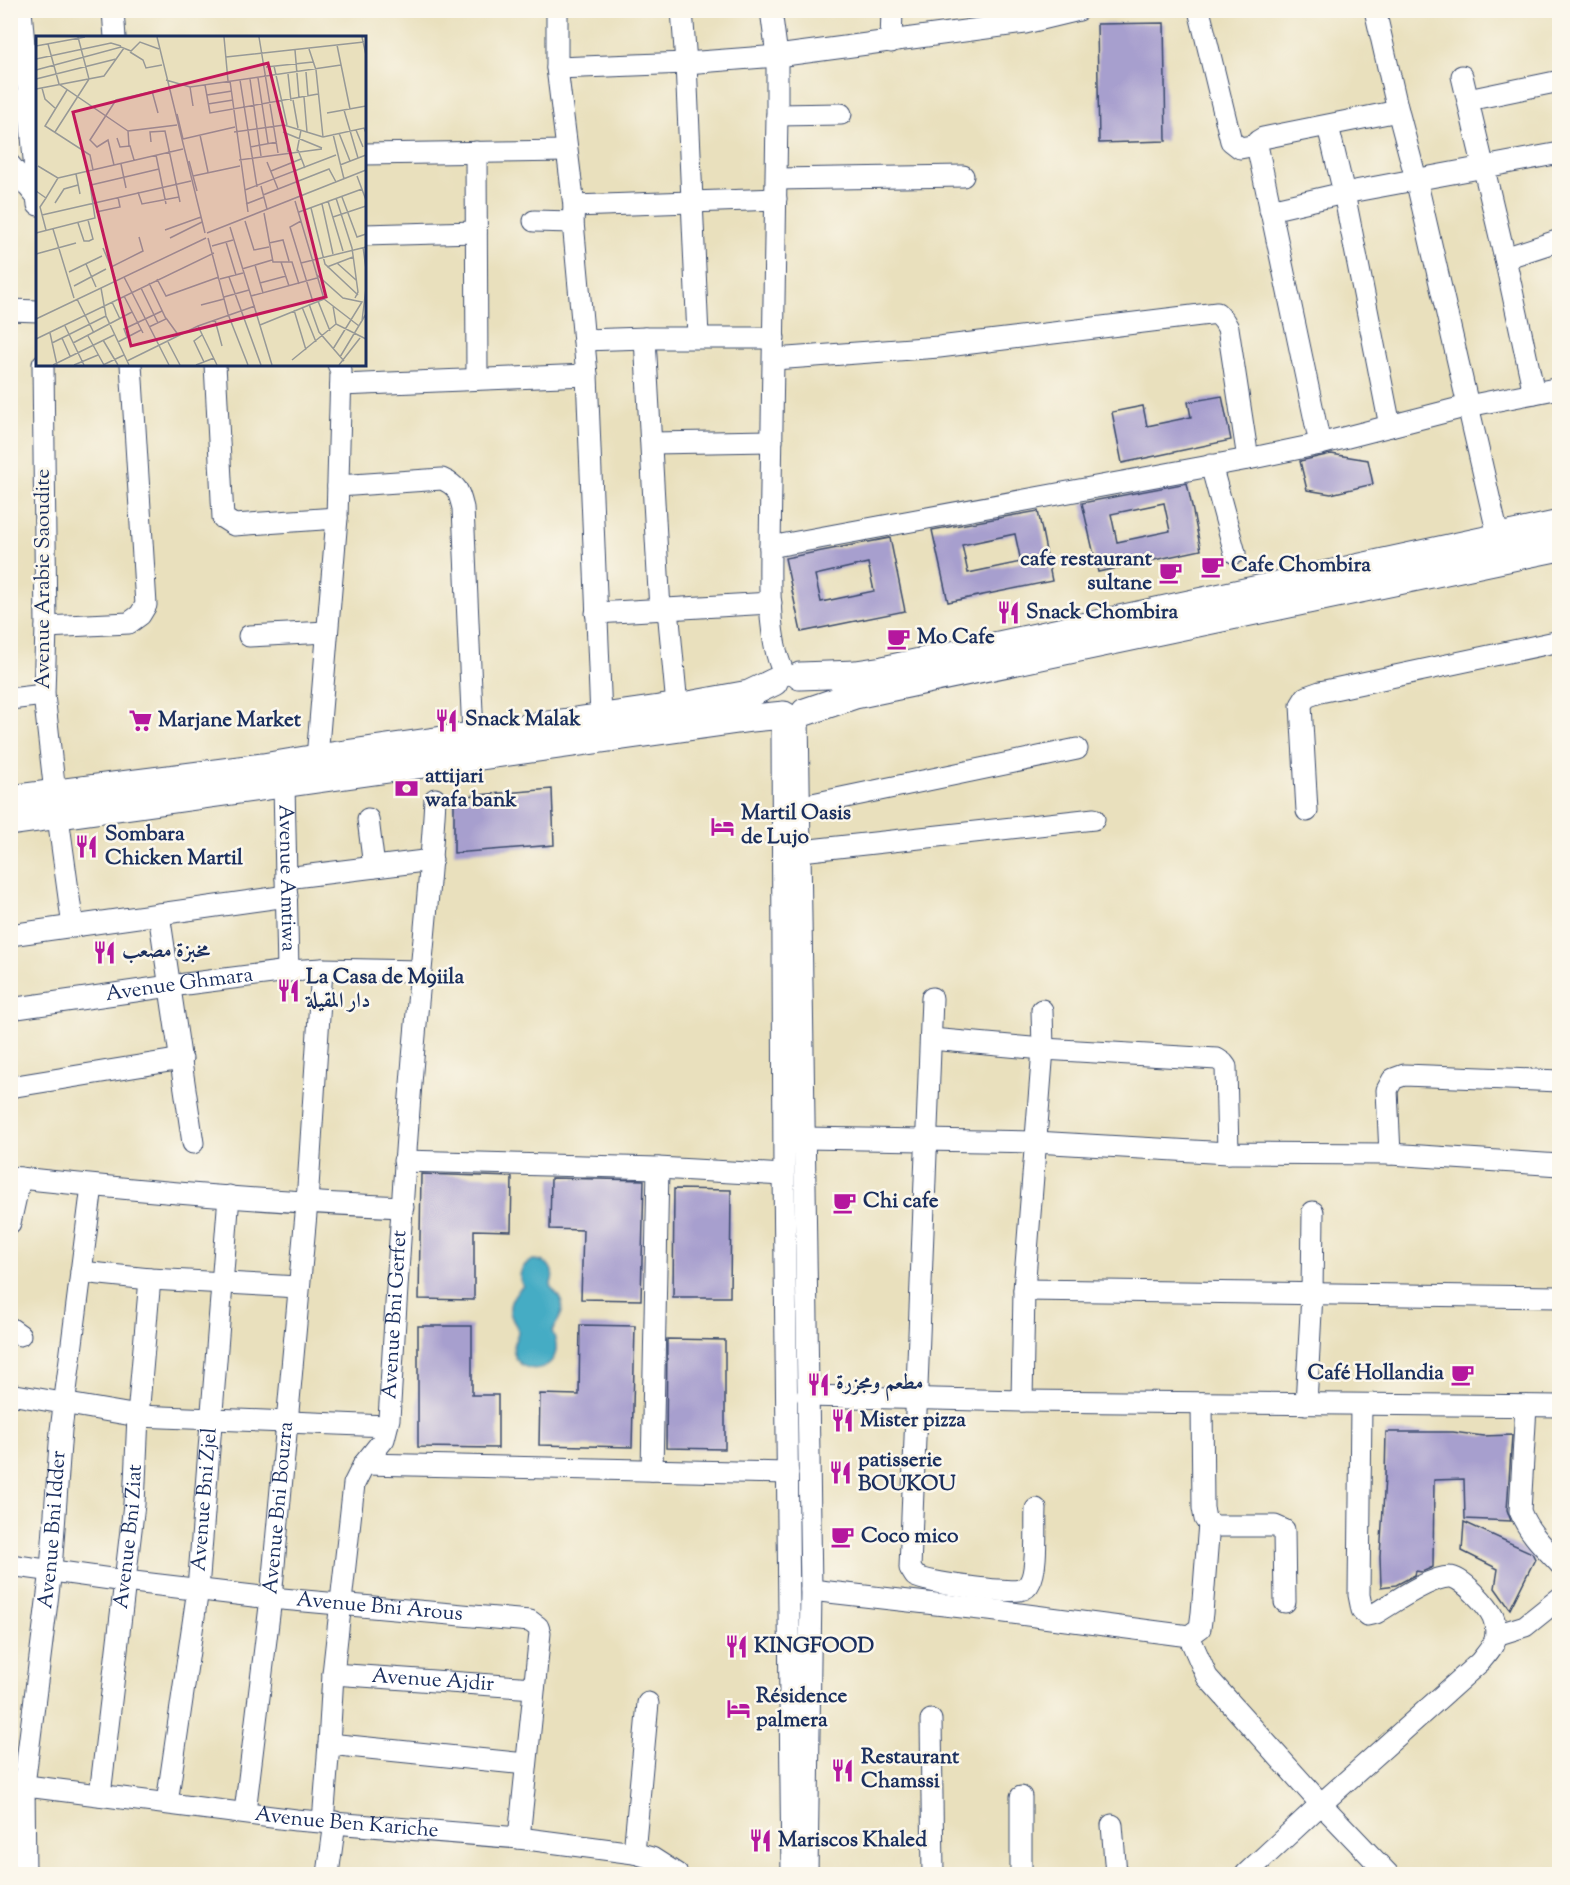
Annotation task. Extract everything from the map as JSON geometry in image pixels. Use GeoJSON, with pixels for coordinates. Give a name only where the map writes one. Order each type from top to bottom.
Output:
{"type":"FeatureCollection","features":[{"type":"Feature","properties":{"kind":"main road"},"geometry":{"type":"LineString","coordinates":[[10,822],[56,805],[317,758],[749,694],[786,677],[856,674],[883,670],[1560,524]]}},
{"type":"Feature","properties":{"kind":"main road"},"geometry":{"type":"LineString","coordinates":[[10,799],[56,805],[284,784],[752,718],[793,715],[855,695],[1560,547]]}},
{"type":"Feature","properties":{"kind":"main road"},"geometry":{"type":"LineString","coordinates":[[786,677],[810,686],[812,692],[810,706],[793,715],[778,712],[770,701],[771,688],[786,677]]}},
{"type":"Feature","properties":{"kind":"street"},"geometry":{"type":"LineString","coordinates":[[21,10],[36,184]]}},
{"type":"Feature","properties":{"kind":"street"},"geometry":{"type":"LineString","coordinates":[[113,10],[115,36]]}},
{"type":"Feature","properties":{"kind":"street"},"geometry":{"type":"LineString","coordinates":[[557,10],[557,68],[574,214],[587,375],[601,717]]}},
{"type":"Feature","properties":{"kind":"street"},"geometry":{"type":"LineString","coordinates":[[682,10],[698,338]]}},
{"type":"Feature","properties":{"kind":"street"},"geometry":{"type":"LineString","coordinates":[[771,10],[777,56],[771,603],[777,654],[786,677]]}},
{"type":"Feature","properties":{"kind":"street"},"geometry":{"type":"LineString","coordinates":[[891,42],[892,10]]}},
{"type":"Feature","properties":{"kind":"street"},"geometry":{"type":"LineString","coordinates":[[557,68],[686,63],[777,56],[891,42],[1024,17],[1079,10]]}},
{"type":"Feature","properties":{"kind":"street"},"geometry":{"type":"LineString","coordinates":[[1199,10],[1231,141],[1240,148],[1257,145]]}},
{"type":"Feature","properties":{"kind":"street"},"geometry":{"type":"LineString","coordinates":[[1376,10],[1498,536]]}},
{"type":"Feature","properties":{"kind":"street"},"geometry":{"type":"LineString","coordinates":[[1462,76],[1534,393]]}},
{"type":"Feature","properties":{"kind":"street"},"geometry":{"type":"LineString","coordinates":[[1468,100],[1560,81]]}},
{"type":"Feature","properties":{"kind":"street"},"geometry":{"type":"LineString","coordinates":[[1320,444],[1257,145],[1258,141],[1263,138],[1398,111]]}},
{"type":"Feature","properties":{"kind":"street"},"geometry":{"type":"LineString","coordinates":[[777,115],[841,114]]}},
{"type":"Feature","properties":{"kind":"street"},"geometry":{"type":"LineString","coordinates":[[1328,126],[1344,193],[1390,426]]}},
{"type":"Feature","properties":{"kind":"street"},"geometry":{"type":"LineString","coordinates":[[366,154],[566,151]]}},
{"type":"Feature","properties":{"kind":"street"},"geometry":{"type":"LineString","coordinates":[[476,152],[477,379]]}},
{"type":"Feature","properties":{"kind":"street"},"geometry":{"type":"LineString","coordinates":[[1270,210],[1344,193],[1560,153]]}},
{"type":"Feature","properties":{"kind":"street"},"geometry":{"type":"LineString","coordinates":[[10,165],[36,200]]}},
{"type":"Feature","properties":{"kind":"street"},"geometry":{"type":"LineString","coordinates":[[534,221],[574,214],[693,202],[776,189],[963,176]]}},
{"type":"Feature","properties":{"kind":"street"},"geometry":{"type":"LineString","coordinates":[[366,235],[476,232]]}},
{"type":"Feature","properties":{"kind":"street"},"geometry":{"type":"LineString","coordinates":[[1505,258],[1560,240]]}},
{"type":"Feature","properties":{"kind":"street"},"geometry":{"type":"LineString","coordinates":[[10,310],[36,311]]}},
{"type":"Feature","properties":{"kind":"street"},"geometry":{"type":"LineString","coordinates":[[774,359],[939,347],[1217,313],[1228,328],[1248,459]]}},
{"type":"Feature","properties":{"kind":"street"},"geometry":{"type":"LineString","coordinates":[[645,338],[664,609],[677,706]]}},
{"type":"Feature","properties":{"kind":"street"},"geometry":{"type":"LineString","coordinates":[[584,340],[774,338]]}},
{"type":"Feature","properties":{"kind":"street","name":"Avenue Arabie Saoudite"},"geometry":{"type":"LineString","coordinates":[[43,366],[46,627],[44,695],[73,927]]}},
{"type":"Feature","properties":{"kind":"street"},"geometry":{"type":"LineString","coordinates":[[46,627],[129,623],[140,615],[146,605],[131,366]]}},
{"type":"Feature","properties":{"kind":"street"},"geometry":{"type":"LineString","coordinates":[[215,366],[223,518],[234,525],[337,518]]}},
{"type":"Feature","properties":{"kind":"street"},"geometry":{"type":"LineString","coordinates":[[317,758],[337,518],[339,375],[477,379],[587,375]]}},
{"type":"Feature","properties":{"kind":"street"},"geometry":{"type":"LineString","coordinates":[[770,547],[1248,459],[1320,444],[1468,406],[1560,388]]}},
{"type":"Feature","properties":{"kind":"street"},"geometry":{"type":"LineString","coordinates":[[652,443],[772,441]]}},
{"type":"Feature","properties":{"kind":"street"},"geometry":{"type":"LineString","coordinates":[[1211,465],[1235,553]]}},
{"type":"Feature","properties":{"kind":"street"},"geometry":{"type":"LineString","coordinates":[[338,486],[442,479],[454,484],[460,495],[463,508],[473,735]]}},
{"type":"Feature","properties":{"kind":"street"},"geometry":{"type":"LineString","coordinates":[[596,613],[771,603]]}},
{"type":"Feature","properties":{"kind":"street"},"geometry":{"type":"LineString","coordinates":[[249,636],[327,632]]}},
{"type":"Feature","properties":{"kind":"street"},"geometry":{"type":"LineString","coordinates":[[1306,811],[1301,705],[1306,697],[1361,682],[1560,641]]}},
{"type":"Feature","properties":{"kind":"street"},"geometry":{"type":"LineString","coordinates":[[10,699],[44,695]]}},
{"type":"Feature","properties":{"kind":"street"},"geometry":{"type":"LineString","coordinates":[[793,715],[801,851],[811,1590],[807,1875]]}},
{"type":"Feature","properties":{"kind":"street"},"geometry":{"type":"LineString","coordinates":[[792,1875],[784,1175],[782,732],[793,715]]}},
{"type":"Feature","properties":{"kind":"street"},"geometry":{"type":"LineString","coordinates":[[798,807],[1077,749]]}},
{"type":"Feature","properties":{"kind":"street","name":"Avenue Amtiwa"},"geometry":{"type":"LineString","coordinates":[[284,784],[288,971]]}},
{"type":"Feature","properties":{"kind":"street","name":"Avenue Bni Gerfet"},"geometry":{"type":"LineString","coordinates":[[328,1875],[329,1744],[340,1603],[354,1484],[364,1464],[384,1439],[387,1426],[403,1207],[404,1161],[432,860],[435,799]]}},
{"type":"Feature","properties":{"kind":"street"},"geometry":{"type":"LineString","coordinates":[[368,819],[374,867]]}},
{"type":"Feature","properties":{"kind":"street"},"geometry":{"type":"LineString","coordinates":[[801,851],[1094,819]]}},
{"type":"Feature","properties":{"kind":"street"},"geometry":{"type":"LineString","coordinates":[[10,935],[159,914],[374,867],[432,860]]}},
{"type":"Feature","properties":{"kind":"street"},"geometry":{"type":"LineString","coordinates":[[159,914],[193,1143]]}},
{"type":"Feature","properties":{"kind":"street","name":"Avenue Ghmara"},"geometry":{"type":"LineString","coordinates":[[10,1009],[288,971],[322,969],[420,971]]}},
{"type":"Feature","properties":{"kind":"street","name":"Avenue Bni Bouzra"},"geometry":{"type":"LineString","coordinates":[[245,1812],[271,1598],[307,1203],[322,969]]}},
{"type":"Feature","properties":{"kind":"street"},"geometry":{"type":"LineString","coordinates":[[932,998],[910,1568],[915,1576],[930,1581],[1009,1591],[1023,1590],[1028,1587],[1034,1574],[1036,1509]]}},
{"type":"Feature","properties":{"kind":"street"},"geometry":{"type":"LineString","coordinates":[[1022,1401],[1024,1290],[1043,1049],[1042,1010]]}},
{"type":"Feature","properties":{"kind":"street"},"geometry":{"type":"LineString","coordinates":[[931,1040],[1217,1059],[1226,1067],[1228,1153]]}},
{"type":"Feature","properties":{"kind":"street"},"geometry":{"type":"LineString","coordinates":[[10,1087],[182,1059]]}},
{"type":"Feature","properties":{"kind":"street"},"geometry":{"type":"LineString","coordinates":[[1390,1154],[1387,1090],[1393,1079],[1404,1075],[1560,1081]]}},
{"type":"Feature","properties":{"kind":"street"},"geometry":{"type":"LineString","coordinates":[[805,1138],[1035,1142],[1228,1153],[1390,1154],[1560,1165]]}},
{"type":"Feature","properties":{"kind":"street"},"geometry":{"type":"LineString","coordinates":[[404,1161],[658,1168],[784,1175]]}},
{"type":"Feature","properties":{"kind":"street"},"geometry":{"type":"LineString","coordinates":[[652,1470],[658,1168]]}},
{"type":"Feature","properties":{"kind":"street"},"geometry":{"type":"LineString","coordinates":[[10,1223],[15,1178],[307,1203],[403,1207]]}},
{"type":"Feature","properties":{"kind":"street","name":"Avenue Bni Idder"},"geometry":{"type":"LineString","coordinates":[[20,1868],[17,1784],[51,1570],[60,1430],[92,1186]]}},
{"type":"Feature","properties":{"kind":"street","name":"Avenue Bni Zjel"},"geometry":{"type":"LineString","coordinates":[[167,1803],[198,1589],[229,1196]]}},
{"type":"Feature","properties":{"kind":"street"},"geometry":{"type":"LineString","coordinates":[[1306,1404],[1312,1294],[1313,1212]]}},
{"type":"Feature","properties":{"kind":"street"},"geometry":{"type":"LineString","coordinates":[[81,1272],[150,1279],[299,1287]]}},
{"type":"Feature","properties":{"kind":"street","name":"Avenue Bni Ziat"},"geometry":{"type":"LineString","coordinates":[[100,1795],[134,1504],[138,1416],[150,1279]]}},
{"type":"Feature","properties":{"kind":"street"},"geometry":{"type":"LineString","coordinates":[[1024,1290],[1560,1298]]}},
{"type":"Feature","properties":{"kind":"street"},"geometry":{"type":"LineString","coordinates":[[10,1394],[138,1416],[387,1426]]}},
{"type":"Feature","properties":{"kind":"street"},"geometry":{"type":"LineString","coordinates":[[807,1396],[1022,1401],[1560,1407]]}},
{"type":"Feature","properties":{"kind":"street"},"geometry":{"type":"LineString","coordinates":[[1202,1403],[1202,1489],[1205,1519],[1216,1526],[1275,1526],[1284,1530],[1285,1602]]}},
{"type":"Feature","properties":{"kind":"street"},"geometry":{"type":"LineString","coordinates":[[1246,1875],[1479,1662],[1491,1649],[1496,1635],[1492,1616],[1462,1581],[1455,1577],[1433,1580],[1376,1614],[1367,1615],[1362,1610],[1359,1595],[1361,1405]]}},
{"type":"Feature","properties":{"kind":"street"},"geometry":{"type":"LineString","coordinates":[[1526,1406],[1520,1511],[1524,1523],[1533,1535],[1560,1564]]}},
{"type":"Feature","properties":{"kind":"street"},"geometry":{"type":"LineString","coordinates":[[364,1464],[788,1473]]}},
{"type":"Feature","properties":{"kind":"street"},"geometry":{"type":"LineString","coordinates":[[811,1590],[1189,1636],[1200,1628],[1209,1523]]}},
{"type":"Feature","properties":{"kind":"street","name":"Avenue Bni Arous"},"geometry":{"type":"LineString","coordinates":[[10,1565],[271,1598],[533,1622],[540,1632],[534,1688]]}},
{"type":"Feature","properties":{"kind":"street"},"geometry":{"type":"LineString","coordinates":[[1496,1635],[1525,1626],[1560,1598]]}},
{"type":"Feature","properties":{"kind":"street"},"geometry":{"type":"LineString","coordinates":[[1189,1636],[1207,1677],[1388,1875]]}},
{"type":"Feature","properties":{"kind":"street","name":"Avenue Ajdir"},"geometry":{"type":"LineString","coordinates":[[333,1674],[534,1688]]}},
{"type":"Feature","properties":{"kind":"street"},"geometry":{"type":"LineString","coordinates":[[519,1838],[534,1688]]}},
{"type":"Feature","properties":{"kind":"street"},"geometry":{"type":"LineString","coordinates":[[634,1852],[648,1702]]}},
{"type":"Feature","properties":{"kind":"street"},"geometry":{"type":"LineString","coordinates":[[931,1720],[933,1875]]}},
{"type":"Feature","properties":{"kind":"street"},"geometry":{"type":"LineString","coordinates":[[329,1744],[526,1764]]}},
{"type":"Feature","properties":{"kind":"street","name":"Avenue Ben Kariche"},"geometry":{"type":"LineString","coordinates":[[17,1784],[329,1822],[519,1838],[634,1852],[651,1858],[676,1875]]}},
{"type":"Feature","properties":{"kind":"street"},"geometry":{"type":"LineString","coordinates":[[1021,1797],[1021,1875]]}},
{"type":"Feature","properties":{"kind":"street"},"geometry":{"type":"LineString","coordinates":[[1112,1825],[1116,1875]]}},
{"type":"Feature","properties":{"kind":"water"},"geometry":{"type":"Polygon","coordinates":[[[533,1260],[543,1262],[550,1267],[553,1276],[550,1286],[560,1298],[563,1308],[552,1331],[556,1344],[555,1355],[543,1367],[534,1369],[518,1362],[514,1353],[513,1346],[518,1331],[510,1314],[510,1305],[514,1296],[523,1286],[520,1278],[521,1271],[533,1260]]]}},
{"type":"Feature","properties":{"kind":"building"},"geometry":{"type":"Polygon","coordinates":[[[1164,23],[1166,141],[1099,143],[1097,24],[1164,23]]]}},
{"type":"Feature","properties":{"kind":"building"},"geometry":{"type":"Polygon","coordinates":[[[1222,396],[1231,440],[1122,463],[1112,412],[1143,406],[1147,426],[1191,417],[1188,402],[1222,396]]]}},
{"type":"Feature","properties":{"kind":"building"},"geometry":{"type":"Polygon","coordinates":[[[1331,454],[1368,460],[1373,484],[1331,494],[1307,490],[1300,461],[1331,454]]]}},
{"type":"Feature","properties":{"kind":"building"},"geometry":{"type":"Polygon","coordinates":[[[1187,483],[1201,550],[1098,572],[1082,503],[1187,483]],[[1164,503],[1111,514],[1117,542],[1170,531],[1164,503]]]}},
{"type":"Feature","properties":{"kind":"building"},"geometry":{"type":"Polygon","coordinates":[[[1038,511],[1052,581],[948,602],[932,530],[1038,511]],[[1015,534],[962,545],[968,573],[1021,562],[1015,534]]]}},
{"type":"Feature","properties":{"kind":"building"},"geometry":{"type":"Polygon","coordinates":[[[890,538],[905,611],[801,632],[785,558],[890,538]],[[868,563],[815,575],[821,602],[874,591],[868,563]]]}},
{"type":"Feature","properties":{"kind":"building"},"geometry":{"type":"Polygon","coordinates":[[[552,789],[554,845],[454,853],[454,797],[552,789]]]}},
{"type":"Feature","properties":{"kind":"building"},"geometry":{"type":"Polygon","coordinates":[[[421,1174],[512,1177],[511,1231],[474,1230],[474,1300],[419,1299],[421,1174]]]}},
{"type":"Feature","properties":{"kind":"building"},"geometry":{"type":"Polygon","coordinates":[[[551,1178],[644,1180],[641,1300],[581,1299],[583,1230],[550,1229],[551,1178]]]}},
{"type":"Feature","properties":{"kind":"building"},"geometry":{"type":"Polygon","coordinates":[[[674,1189],[731,1190],[730,1297],[673,1297],[674,1189]]]}},
{"type":"Feature","properties":{"kind":"building"},"geometry":{"type":"Polygon","coordinates":[[[580,1325],[635,1326],[632,1447],[539,1445],[540,1394],[579,1395],[580,1325]]]}},
{"type":"Feature","properties":{"kind":"building"},"geometry":{"type":"Polygon","coordinates":[[[418,1326],[472,1326],[472,1395],[498,1395],[498,1448],[418,1447],[418,1326]]]}},
{"type":"Feature","properties":{"kind":"building"},"geometry":{"type":"Polygon","coordinates":[[[667,1339],[725,1340],[725,1449],[666,1448],[667,1339]]]}},
{"type":"Feature","properties":{"kind":"building"},"geometry":{"type":"Polygon","coordinates":[[[1386,1432],[1512,1435],[1507,1510],[1511,1521],[1465,1519],[1464,1479],[1434,1480],[1433,1567],[1422,1572],[1416,1571],[1415,1575],[1396,1585],[1381,1587],[1380,1556],[1386,1432]]]}},
{"type":"Feature","properties":{"kind":"building"},"geometry":{"type":"Polygon","coordinates":[[[1464,1522],[1532,1553],[1535,1559],[1510,1609],[1495,1588],[1498,1569],[1462,1551],[1464,1522]]]}},
{"type":"Feature","properties":{"kind":"place","name":"Cafe Chombira"},"geometry":{"type":"Point","coordinates":[1213,566]}},
{"type":"Feature","properties":{"kind":"place","name":"cafe restaurant sultane"},"geometry":{"type":"Point","coordinates":[1170,572]}},
{"type":"Feature","properties":{"kind":"place","name":"Snack Chombira"},"geometry":{"type":"Point","coordinates":[1008,613]}},
{"type":"Feature","properties":{"kind":"place","name":"Mo Cafe"},"geometry":{"type":"Point","coordinates":[899,638]}},
{"type":"Feature","properties":{"kind":"place","name":"Snack Malak"},"geometry":{"type":"Point","coordinates":[447,720]}},
{"type":"Feature","properties":{"kind":"place","name":"Marjane Market"},"geometry":{"type":"Point","coordinates":[140,721]}},
{"type":"Feature","properties":{"kind":"place","name":"attijari wafa bank"},"geometry":{"type":"Point","coordinates":[407,789]}},
{"type":"Feature","properties":{"kind":"place","name":"Martil Oasis de Lujo"},"geometry":{"type":"Point","coordinates":[723,826]}},
{"type":"Feature","properties":{"kind":"place","name":"Sombara Chicken Martil"},"geometry":{"type":"Point","coordinates":[87,847]}},
{"type":"Feature","properties":{"kind":"place","name":"مخبزة مصعب"},"geometry":{"type":"Point","coordinates":[104,952]}},
{"type":"Feature","properties":{"kind":"place","name":"La Casa de M9iila دار المقيلة"},"geometry":{"type":"Point","coordinates":[288,990]}},
{"type":"Feature","properties":{"kind":"place","name":"Chi cafe"},"geometry":{"type":"Point","coordinates":[845,1202]}},
{"type":"Feature","properties":{"kind":"place","name":"Café Hollandia"},"geometry":{"type":"Point","coordinates":[1462,1374]}},
{"type":"Feature","properties":{"kind":"place","name":"مطعم ومجزرة"},"geometry":{"type":"Point","coordinates":[818,1384]}},
{"type":"Feature","properties":{"kind":"place","name":"Mister pizza"},"geometry":{"type":"Point","coordinates":[842,1421]}},
{"type":"Feature","properties":{"kind":"place","name":"patisserie BOUKOU"},"geometry":{"type":"Point","coordinates":[840,1473]}},
{"type":"Feature","properties":{"kind":"place","name":"Coco mico"},"geometry":{"type":"Point","coordinates":[843,1537]}},
{"type":"Feature","properties":{"kind":"place","name":"KINGFOOD"},"geometry":{"type":"Point","coordinates":[736,1647]}},
{"type":"Feature","properties":{"kind":"place","name":"Résidence palmera"},"geometry":{"type":"Point","coordinates":[738,1709]}},
{"type":"Feature","properties":{"kind":"place","name":"Restaurant Chamssi"},"geometry":{"type":"Point","coordinates":[843,1770]}},
{"type":"Feature","properties":{"kind":"place","name":"Mariscos Khaled"},"geometry":{"type":"Point","coordinates":[760,1841]}}]}
